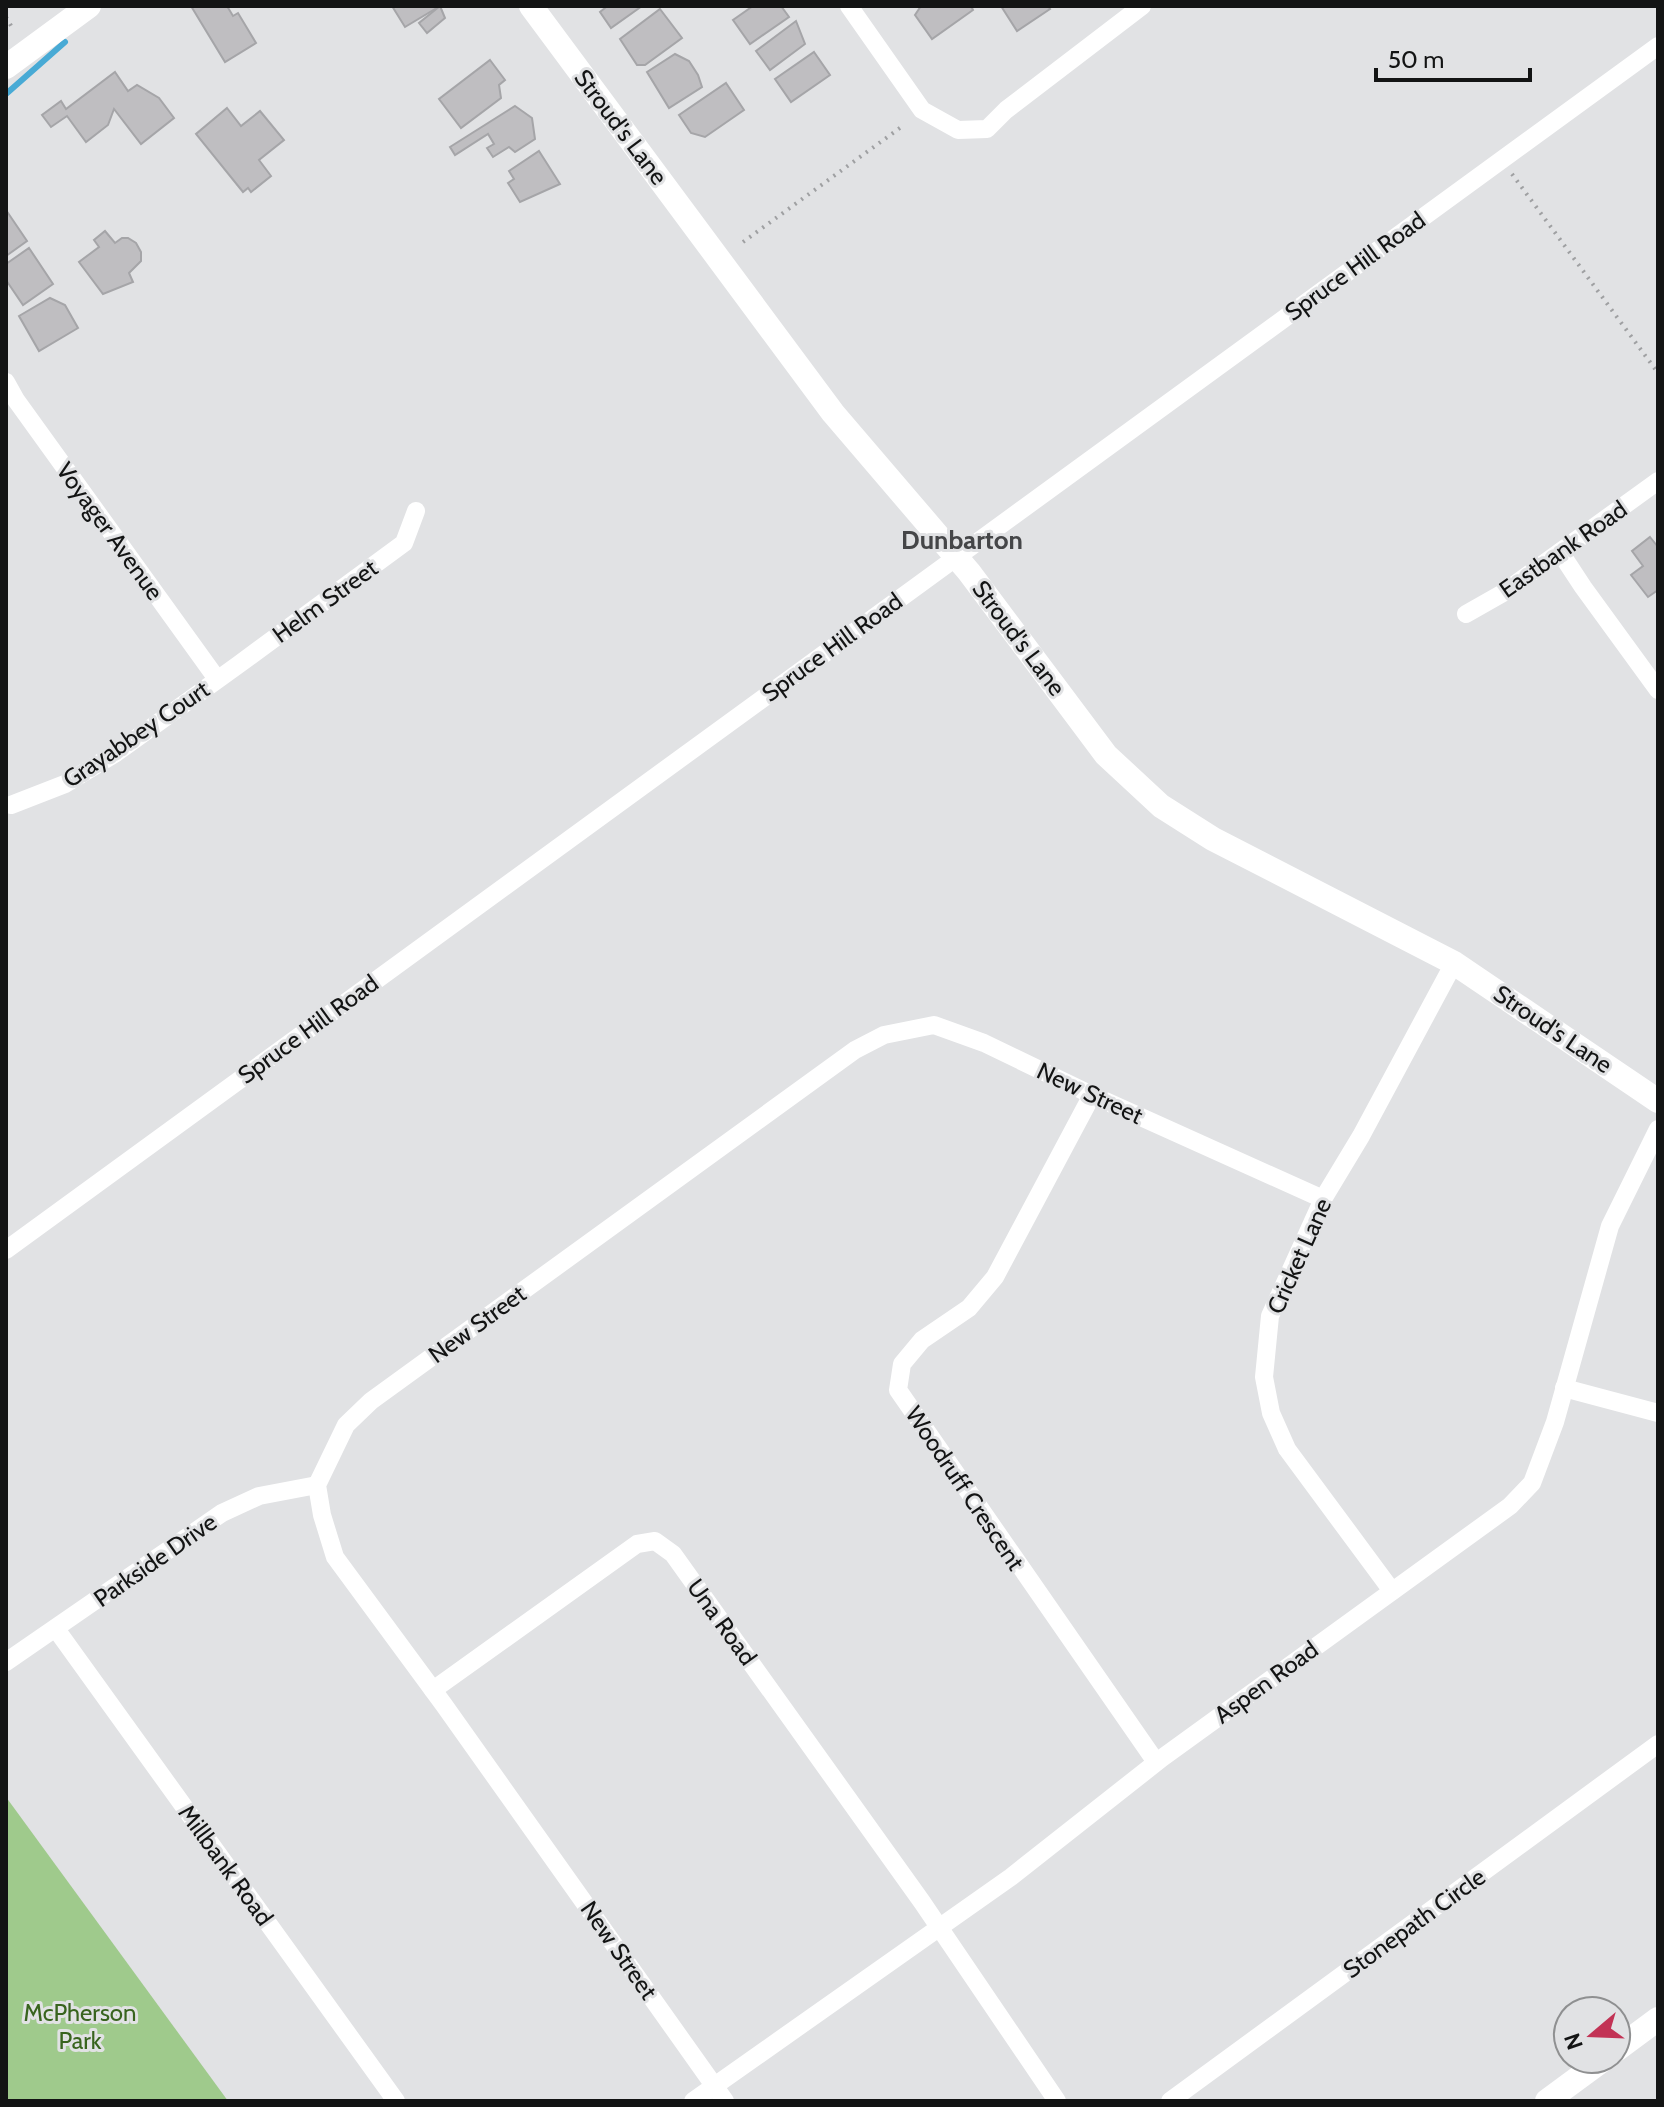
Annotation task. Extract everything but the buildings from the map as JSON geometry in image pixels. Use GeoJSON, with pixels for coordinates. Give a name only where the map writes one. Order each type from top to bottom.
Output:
{"type":"FeatureCollection","features":[{"type":"Feature","properties":{"kind":"street"},"geometry":{"type":"LineString","coordinates":[[6,67],[89,6]]}},
{"type":"Feature","properties":{"kind":"street","name":"Stroud's Lane"},"geometry":{"type":"LineString","coordinates":[[531,6],[833,413],[969,572],[1106,755],[1161,806],[1213,839],[1454,963],[1658,1101]]}},
{"type":"Feature","properties":{"kind":"street"},"geometry":{"type":"LineString","coordinates":[[849,6],[922,110],[958,130],[987,129],[1006,110],[1142,6]]}},
{"type":"Feature","properties":{"kind":"street","name":"Spruce Hill Road"},"geometry":{"type":"LineString","coordinates":[[6,1250],[1658,46]]}},
{"type":"Feature","properties":{"kind":"street","name":"Voyager Avenue"},"geometry":{"type":"LineString","coordinates":[[6,382],[217,679]]}},
{"type":"Feature","properties":{"kind":"street","name":"Eastbank Road"},"geometry":{"type":"LineString","coordinates":[[1466,614],[1503,593],[1658,481]]}},
{"type":"Feature","properties":{"kind":"street","name":"Helm Street"},"geometry":{"type":"LineString","coordinates":[[217,679],[404,543],[416,511]]}},
{"type":"Feature","properties":{"kind":"street"},"geometry":{"type":"LineString","coordinates":[[1560,552],[1658,690]]}},
{"type":"Feature","properties":{"kind":"street","name":"Grayabbey Court"},"geometry":{"type":"LineString","coordinates":[[11,805],[65,784],[116,753],[217,679]]}},
{"type":"Feature","properties":{"kind":"street","name":"Cricket Lane"},"geometry":{"type":"LineString","coordinates":[[1392,1591],[1287,1449],[1271,1413],[1264,1377],[1270,1316],[1323,1199],[1361,1136],[1454,963]]}},
{"type":"Feature","properties":{"kind":"street","name":"New Street"},"geometry":{"type":"LineString","coordinates":[[720,2093],[335,1557],[322,1515],[317,1485],[346,1425],[371,1401],[855,1050],[884,1035],[934,1025],[984,1043],[1323,1199]]}},
{"type":"Feature","properties":{"kind":"street","name":"Woodruff Crescent"},"geometry":{"type":"LineString","coordinates":[[1092,1095],[995,1277],[969,1308],[922,1340],[902,1364],[898,1390],[1156,1762]]}},
{"type":"Feature","properties":{"kind":"street","name":"Aspen Road"},"geometry":{"type":"LineString","coordinates":[[693,2101],[720,2093],[1067,1835],[1156,1762],[1510,1506],[1532,1483],[1555,1422],[1610,1226],[1658,1129]]}},
{"type":"Feature","properties":{"kind":"street"},"geometry":{"type":"LineString","coordinates":[[1564,1388],[1658,1413]]}},
{"type":"Feature","properties":{"kind":"street","name":"Parkside Drive"},"geometry":{"type":"LineString","coordinates":[[6,1662],[222,1513],[259,1496],[317,1485]]}},
{"type":"Feature","properties":{"kind":"street","name":"Una Road"},"geometry":{"type":"LineString","coordinates":[[433,1690],[637,1544],[655,1541],[673,1554],[940,1928]]}},
{"type":"Feature","properties":{"kind":"street","name":"Millbank Road"},"geometry":{"type":"LineString","coordinates":[[56,1629],[396,2101]]}},
{"type":"Feature","properties":{"kind":"street","name":"Stonepath Circle"},"geometry":{"type":"LineString","coordinates":[[1170,2101],[1658,1744]]}},
{"type":"Feature","properties":{"kind":"street"},"geometry":{"type":"LineString","coordinates":[[940,1928],[1057,2101]]}},
{"type":"Feature","properties":{"kind":"street"},"geometry":{"type":"LineString","coordinates":[[1632,2038],[1658,2019]]}},
{"type":"Feature","properties":{"kind":"street"},"geometry":{"type":"LineString","coordinates":[[1547,2101],[1582,2075]]}},
{"type":"Feature","properties":{"kind":"path"},"geometry":{"type":"LineString","coordinates":[[6,17],[13,29]]}},
{"type":"Feature","properties":{"kind":"path"},"geometry":{"type":"LineString","coordinates":[[743,242],[904,125]]}},
{"type":"Feature","properties":{"kind":"path"},"geometry":{"type":"LineString","coordinates":[[1501,159],[1658,373]]}},
{"type":"Feature","properties":{"kind":"green space","name":"McPherson Park"},"geometry":{"type":"Polygon","coordinates":[[[6,1797],[228,2101],[6,2101],[6,1797]]]}},
{"type":"Feature","properties":{"kind":"waterway"},"geometry":{"type":"LineString","coordinates":[[6,94],[65,42]]}},
{"type":"Feature","properties":{"kind":"district","name":"Dunbarton"},"geometry":{"type":"Point","coordinates":[962,540]}}]}
